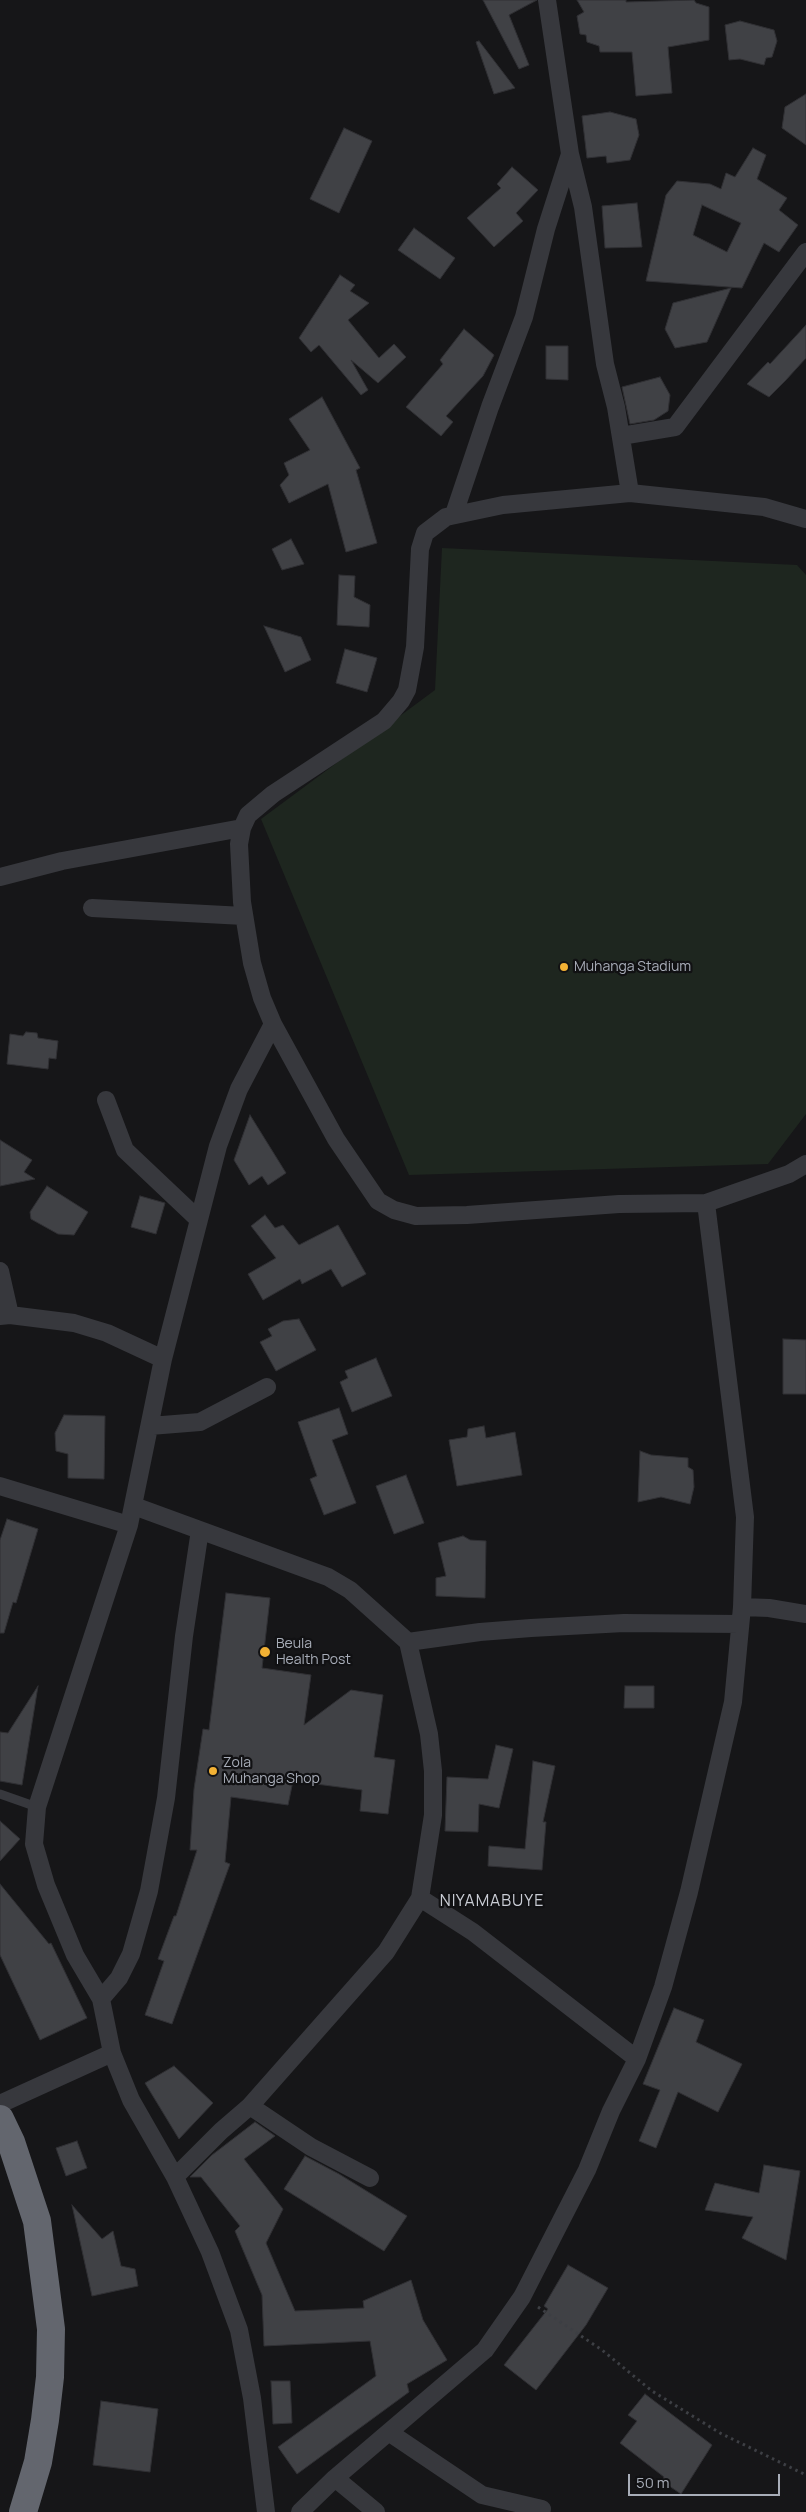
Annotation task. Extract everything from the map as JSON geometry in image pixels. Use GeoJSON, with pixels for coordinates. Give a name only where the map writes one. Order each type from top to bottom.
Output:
{"type":"FeatureCollection","features":[{"type":"Feature","properties":{"kind":"highway"},"geometry":{"type":"LineString","coordinates":[[0,2119],[12,2142],[37,2222],[51,2329],[50,2377],[45,2420],[38,2462],[23,2512]]}},
{"type":"Feature","properties":{"kind":"street"},"geometry":{"type":"LineString","coordinates":[[547,0],[570,154],[583,207],[605,364],[621,436],[630,493]]}},
{"type":"Feature","properties":{"kind":"street"},"geometry":{"type":"LineString","coordinates":[[454,514],[490,407],[524,317],[546,229],[570,154]]}},
{"type":"Feature","properties":{"kind":"street"},"geometry":{"type":"LineString","coordinates":[[621,436],[675,427],[806,252]]}},
{"type":"Feature","properties":{"kind":"street"},"geometry":{"type":"LineString","coordinates":[[806,519],[764,508],[630,493],[503,505],[454,514],[435,523],[426,533],[420,550],[415,647],[407,690],[401,700],[384,720],[273,794],[248,815],[242,828],[239,844],[244,916],[252,963],[273,1024],[336,1138],[378,1201],[394,1210],[416,1216],[467,1215],[609,1205],[706,1204],[789,1174],[806,1164]]}},
{"type":"Feature","properties":{"kind":"street"},"geometry":{"type":"LineString","coordinates":[[0,877],[62,861],[242,828]]}},
{"type":"Feature","properties":{"kind":"street"},"geometry":{"type":"LineString","coordinates":[[92,908],[244,916]]}},
{"type":"Feature","properties":{"kind":"street"},"geometry":{"type":"LineString","coordinates":[[266,2512],[252,2398],[239,2330],[210,2252],[174,2177],[132,2100],[112,2053],[101,2000],[75,1956],[46,1885],[34,1844],[37,1806],[129,1525],[163,1359],[218,1146],[239,1089],[273,1024]]}},
{"type":"Feature","properties":{"kind":"street"},"geometry":{"type":"LineString","coordinates":[[106,1100],[125,1150],[199,1220]]}},
{"type":"Feature","properties":{"kind":"street"},"geometry":{"type":"LineString","coordinates":[[300,2512],[335,2478],[485,2350],[522,2297],[587,2170],[611,2111],[636,2059],[663,1987],[689,1892],[733,1702],[741,1615],[745,1517],[743,1486],[706,1204]]}},
{"type":"Feature","properties":{"kind":"street"},"geometry":{"type":"LineString","coordinates":[[0,1271],[5,1315],[74,1323],[107,1333],[163,1359]]}},
{"type":"Feature","properties":{"kind":"street"},"geometry":{"type":"LineString","coordinates":[[150,1426],[200,1422],[267,1387]]}},
{"type":"Feature","properties":{"kind":"street"},"geometry":{"type":"LineString","coordinates":[[0,1486],[129,1525]]}},
{"type":"Feature","properties":{"kind":"street"},"geometry":{"type":"LineString","coordinates":[[134,1506],[328,1577],[371,1607],[408,1642],[425,1715],[433,1771],[433,1815],[420,1898],[386,1952],[250,2106],[221,2130],[174,2177]]}},
{"type":"Feature","properties":{"kind":"street"},"geometry":{"type":"LineString","coordinates":[[101,2000],[119,1978],[132,1954],[149,1890],[166,1798],[184,1636],[200,1530]]}},
{"type":"Feature","properties":{"kind":"street"},"geometry":{"type":"LineString","coordinates":[[408,1642],[480,1632],[741,1615],[769,1608],[806,1614]]}},
{"type":"Feature","properties":{"kind":"street"},"geometry":{"type":"LineString","coordinates":[[420,1898],[473,1932],[636,2059]]}},
{"type":"Feature","properties":{"kind":"street"},"geometry":{"type":"LineString","coordinates":[[0,2104],[112,2053]]}},
{"type":"Feature","properties":{"kind":"street"},"geometry":{"type":"LineString","coordinates":[[250,2106],[311,2147],[370,2178]]}},
{"type":"Feature","properties":{"kind":"street"},"geometry":{"type":"LineString","coordinates":[[390,2433],[482,2495],[542,2509]]}},
{"type":"Feature","properties":{"kind":"street"},"geometry":{"type":"LineString","coordinates":[[335,2478],[376,2512]]}},
{"type":"Feature","properties":{"kind":"lane"},"geometry":{"type":"LineString","coordinates":[[0,1794],[37,1806]]}},
{"type":"Feature","properties":{"kind":"path"},"geometry":{"type":"LineString","coordinates":[[522,2297],[602,2350],[652,2391],[720,2433],[806,2475]]}},
{"type":"Feature","properties":{"kind":"shaded area","name":"Muhanga Stadium"},"geometry":{"type":"Polygon","coordinates":[[[442,548],[797,565],[806,575],[806,1114],[768,1164],[409,1175],[261,819],[435,690],[442,548]]]}},
{"type":"Feature","properties":{"kind":"building"},"geometry":{"type":"Polygon","coordinates":[[[483,0],[537,0],[509,15],[529,65],[519,69],[483,0]]]}},
{"type":"Feature","properties":{"kind":"building"},"geometry":{"type":"Polygon","coordinates":[[[577,0],[626,0],[626,2],[694,0],[696,3],[709,7],[709,40],[668,47],[672,93],[636,96],[632,52],[600,52],[599,46],[587,42],[586,35],[580,34],[577,16],[584,12],[577,0]]]}},
{"type":"Feature","properties":{"kind":"building"},"geometry":{"type":"Polygon","coordinates":[[[740,21],[774,30],[777,41],[772,57],[766,58],[764,65],[740,59],[729,60],[725,25],[740,21]]]}},
{"type":"Feature","properties":{"kind":"building"},"geometry":{"type":"Polygon","coordinates":[[[479,41],[515,88],[494,94],[476,42],[479,41]]]}},
{"type":"Feature","properties":{"kind":"building"},"geometry":{"type":"Polygon","coordinates":[[[806,94],[806,145],[782,128],[785,107],[806,94]]]}},
{"type":"Feature","properties":{"kind":"building"},"geometry":{"type":"Polygon","coordinates":[[[610,112],[636,119],[639,135],[630,160],[607,163],[606,156],[587,158],[582,116],[610,112]]]}},
{"type":"Feature","properties":{"kind":"building"},"geometry":{"type":"Polygon","coordinates":[[[344,128],[372,141],[339,213],[310,199],[344,128]]]}},
{"type":"Feature","properties":{"kind":"building"},"geometry":{"type":"Polygon","coordinates":[[[753,148],[766,155],[757,179],[787,198],[779,210],[798,225],[779,252],[764,243],[742,288],[646,281],[666,195],[677,181],[710,184],[721,189],[726,173],[735,177],[753,148]],[[702,205],[693,235],[727,252],[741,223],[702,205]]]}},
{"type":"Feature","properties":{"kind":"building"},"geometry":{"type":"Polygon","coordinates":[[[512,167],[538,190],[516,213],[523,221],[494,247],[467,218],[501,188],[497,184],[512,167]]]}},
{"type":"Feature","properties":{"kind":"building"},"geometry":{"type":"Polygon","coordinates":[[[637,203],[642,247],[605,248],[602,206],[637,203]]]}},
{"type":"Feature","properties":{"kind":"building"},"geometry":{"type":"Polygon","coordinates":[[[414,228],[455,258],[440,279],[398,250],[414,228]]]}},
{"type":"Feature","properties":{"kind":"building"},"geometry":{"type":"Polygon","coordinates":[[[340,275],[355,285],[350,291],[369,303],[348,320],[379,358],[394,344],[406,357],[378,383],[351,360],[368,390],[361,395],[319,345],[311,352],[299,338],[340,275]]]}},
{"type":"Feature","properties":{"kind":"building"},"geometry":{"type":"Polygon","coordinates":[[[731,288],[707,342],[675,348],[665,329],[673,303],[731,288]]]}},
{"type":"Feature","properties":{"kind":"building"},"geometry":{"type":"Polygon","coordinates":[[[806,325],[806,358],[769,397],[747,384],[768,362],[770,364],[806,325]]]}},
{"type":"Feature","properties":{"kind":"building"},"geometry":{"type":"Polygon","coordinates":[[[464,329],[494,355],[483,376],[446,416],[453,422],[441,436],[406,407],[443,364],[440,360],[464,329]]]}},
{"type":"Feature","properties":{"kind":"building"},"geometry":{"type":"Polygon","coordinates":[[[546,346],[568,346],[568,380],[546,379],[546,346]]]}},
{"type":"Feature","properties":{"kind":"building"},"geometry":{"type":"Polygon","coordinates":[[[660,377],[670,395],[668,411],[654,420],[630,424],[622,387],[660,377]]]}},
{"type":"Feature","properties":{"kind":"building"},"geometry":{"type":"Polygon","coordinates":[[[322,397],[360,468],[356,470],[377,543],[346,552],[328,484],[289,503],[280,485],[289,475],[284,463],[310,450],[289,419],[322,397]]]}},
{"type":"Feature","properties":{"kind":"building"},"geometry":{"type":"Polygon","coordinates":[[[291,539],[304,564],[282,570],[272,549],[291,539]]]}},
{"type":"Feature","properties":{"kind":"building"},"geometry":{"type":"Polygon","coordinates":[[[339,575],[355,576],[354,597],[370,605],[369,627],[337,625],[339,575]]]}},
{"type":"Feature","properties":{"kind":"building"},"geometry":{"type":"Polygon","coordinates":[[[264,626],[301,637],[311,660],[285,672],[264,626]]]}},
{"type":"Feature","properties":{"kind":"building"},"geometry":{"type":"Polygon","coordinates":[[[345,649],[377,658],[367,692],[336,683],[345,649]]]}},
{"type":"Feature","properties":{"kind":"building"},"geometry":{"type":"Polygon","coordinates":[[[26,1032],[37,1033],[38,1038],[58,1041],[56,1059],[49,1058],[48,1069],[7,1064],[10,1034],[23,1036],[26,1032]]]}},
{"type":"Feature","properties":{"kind":"building"},"geometry":{"type":"Polygon","coordinates":[[[250,1115],[286,1173],[268,1185],[262,1176],[249,1185],[234,1160],[250,1115]]]}},
{"type":"Feature","properties":{"kind":"building"},"geometry":{"type":"Polygon","coordinates":[[[0,1140],[32,1160],[24,1172],[35,1179],[0,1186],[0,1140]]]}},
{"type":"Feature","properties":{"kind":"building"},"geometry":{"type":"Polygon","coordinates":[[[47,1186],[88,1212],[74,1235],[58,1234],[31,1219],[30,1212],[47,1186]]]}},
{"type":"Feature","properties":{"kind":"building"},"geometry":{"type":"Polygon","coordinates":[[[140,1196],[165,1203],[156,1234],[131,1227],[140,1196]]]}},
{"type":"Feature","properties":{"kind":"building"},"geometry":{"type":"Polygon","coordinates":[[[265,1215],[275,1228],[283,1225],[299,1245],[338,1225],[366,1274],[342,1287],[331,1269],[302,1284],[300,1279],[263,1300],[248,1274],[276,1258],[251,1226],[265,1215]]]}},
{"type":"Feature","properties":{"kind":"building"},"geometry":{"type":"Polygon","coordinates":[[[299,1319],[316,1350],[276,1371],[260,1342],[272,1336],[268,1329],[283,1321],[299,1319]]]}},
{"type":"Feature","properties":{"kind":"building"},"geometry":{"type":"Polygon","coordinates":[[[783,1339],[806,1340],[806,1394],[783,1394],[783,1339]]]}},
{"type":"Feature","properties":{"kind":"building"},"geometry":{"type":"Polygon","coordinates":[[[376,1358],[392,1396],[352,1412],[340,1382],[348,1378],[345,1371],[376,1358]]]}},
{"type":"Feature","properties":{"kind":"building"},"geometry":{"type":"Polygon","coordinates":[[[339,1408],[348,1434],[332,1440],[356,1503],[324,1515],[310,1479],[317,1476],[298,1422],[339,1408]]]}},
{"type":"Feature","properties":{"kind":"building"},"geometry":{"type":"Polygon","coordinates":[[[64,1415],[105,1416],[104,1479],[68,1478],[68,1454],[56,1451],[55,1433],[64,1415]]]}},
{"type":"Feature","properties":{"kind":"building"},"geometry":{"type":"Polygon","coordinates":[[[484,1426],[486,1438],[515,1432],[522,1475],[457,1486],[449,1440],[467,1437],[468,1429],[484,1426]]]}},
{"type":"Feature","properties":{"kind":"building"},"geometry":{"type":"Polygon","coordinates":[[[640,1451],[651,1455],[688,1458],[688,1467],[693,1470],[694,1487],[690,1504],[661,1497],[638,1502],[640,1451]]]}},
{"type":"Feature","properties":{"kind":"building"},"geometry":{"type":"Polygon","coordinates":[[[406,1475],[424,1523],[394,1534],[376,1486],[406,1475]]]}},
{"type":"Feature","properties":{"kind":"building"},"geometry":{"type":"Polygon","coordinates":[[[7,1519],[38,1529],[16,1603],[13,1602],[4,1633],[0,1633],[0,1540],[7,1519]]]}},
{"type":"Feature","properties":{"kind":"building"},"geometry":{"type":"Polygon","coordinates":[[[463,1536],[470,1540],[486,1541],[485,1598],[436,1596],[436,1578],[446,1576],[438,1543],[463,1536]]]}},
{"type":"Feature","properties":{"kind":"building"},"geometry":{"type":"Polygon","coordinates":[[[226,1593],[270,1598],[262,1668],[311,1675],[304,1725],[351,1690],[383,1695],[374,1757],[395,1760],[388,1814],[360,1811],[362,1790],[293,1781],[288,1805],[231,1797],[225,1862],[230,1864],[172,2024],[145,2015],[164,1961],[158,1959],[174,1916],[176,1916],[197,1850],[190,1850],[194,1789],[203,1729],[209,1730],[226,1593]]]}},
{"type":"Feature","properties":{"kind":"building"},"geometry":{"type":"Polygon","coordinates":[[[38,1686],[22,1785],[0,1781],[0,1732],[8,1733],[38,1686]]]}},
{"type":"Feature","properties":{"kind":"building"},"geometry":{"type":"Polygon","coordinates":[[[625,1686],[654,1686],[654,1708],[624,1708],[625,1686]]]}},
{"type":"Feature","properties":{"kind":"building"},"geometry":{"type":"Polygon","coordinates":[[[496,1745],[513,1749],[499,1808],[479,1804],[478,1832],[445,1831],[447,1777],[488,1779],[496,1745]]]}},
{"type":"Feature","properties":{"kind":"building"},"geometry":{"type":"Polygon","coordinates":[[[533,1761],[555,1766],[543,1822],[546,1822],[542,1870],[488,1866],[489,1846],[525,1849],[533,1761]]]}},
{"type":"Feature","properties":{"kind":"building"},"geometry":{"type":"Polygon","coordinates":[[[0,1821],[20,1839],[0,1861],[0,1821]]]}},
{"type":"Feature","properties":{"kind":"building"},"geometry":{"type":"Polygon","coordinates":[[[0,1884],[49,1944],[51,1943],[87,2018],[40,2040],[0,1955],[0,1884]]]}},
{"type":"Feature","properties":{"kind":"building"},"geometry":{"type":"Polygon","coordinates":[[[674,2008],[704,2020],[696,2042],[742,2064],[718,2112],[678,2092],[656,2148],[639,2141],[660,2090],[643,2084],[674,2008]]]}},
{"type":"Feature","properties":{"kind":"building"},"geometry":{"type":"Polygon","coordinates":[[[174,2066],[213,2103],[179,2139],[145,2083],[174,2066]]]}},
{"type":"Feature","properties":{"kind":"building"},"geometry":{"type":"Polygon","coordinates":[[[255,2122],[275,2136],[244,2159],[283,2209],[266,2243],[295,2311],[364,2308],[363,2301],[411,2280],[423,2320],[447,2360],[407,2384],[409,2392],[297,2474],[278,2447],[376,2376],[370,2341],[264,2346],[262,2295],[235,2231],[240,2226],[201,2177],[190,2177],[212,2155],[255,2122]]]}},
{"type":"Feature","properties":{"kind":"building"},"geometry":{"type":"Polygon","coordinates":[[[77,2141],[87,2168],[66,2176],[56,2148],[77,2141]]]}},
{"type":"Feature","properties":{"kind":"building"},"geometry":{"type":"Polygon","coordinates":[[[305,2156],[339,2174],[407,2216],[384,2251],[284,2189],[305,2156]]]}},
{"type":"Feature","properties":{"kind":"building"},"geometry":{"type":"Polygon","coordinates":[[[764,2165],[800,2171],[786,2260],[742,2238],[753,2217],[705,2210],[715,2183],[759,2193],[764,2165]]]}},
{"type":"Feature","properties":{"kind":"building"},"geometry":{"type":"Polygon","coordinates":[[[72,2205],[102,2239],[113,2231],[121,2266],[135,2269],[138,2286],[92,2296],[72,2205]]]}},
{"type":"Feature","properties":{"kind":"building"},"geometry":{"type":"Polygon","coordinates":[[[568,2265],[608,2288],[586,2325],[536,2390],[504,2365],[548,2309],[544,2306],[568,2265]]]}},
{"type":"Feature","properties":{"kind":"building"},"geometry":{"type":"Polygon","coordinates":[[[271,2381],[290,2381],[292,2423],[273,2424],[271,2381]]]}},
{"type":"Feature","properties":{"kind":"building"},"geometry":{"type":"Polygon","coordinates":[[[645,2394],[712,2445],[681,2494],[662,2481],[664,2477],[620,2443],[637,2421],[628,2415],[645,2394]]]}},
{"type":"Feature","properties":{"kind":"building"},"geometry":{"type":"Polygon","coordinates":[[[101,2401],[158,2409],[150,2472],[93,2465],[101,2401]]]}},
{"type":"Feature","properties":{"kind":"place","name":"Muhanga Stadium"},"geometry":{"type":"Point","coordinates":[564,967]}},
{"type":"Feature","properties":{"kind":"place","name":"Beula Health Post"},"geometry":{"type":"Point","coordinates":[265,1652]}},
{"type":"Feature","properties":{"kind":"place","name":"Zola Muhanga Shop"},"geometry":{"type":"Point","coordinates":[213,1771]}},
{"type":"Feature","properties":{"kind":"district","name":"NIYAMABUYE"},"geometry":{"type":"Point","coordinates":[492,1902]}}]}
